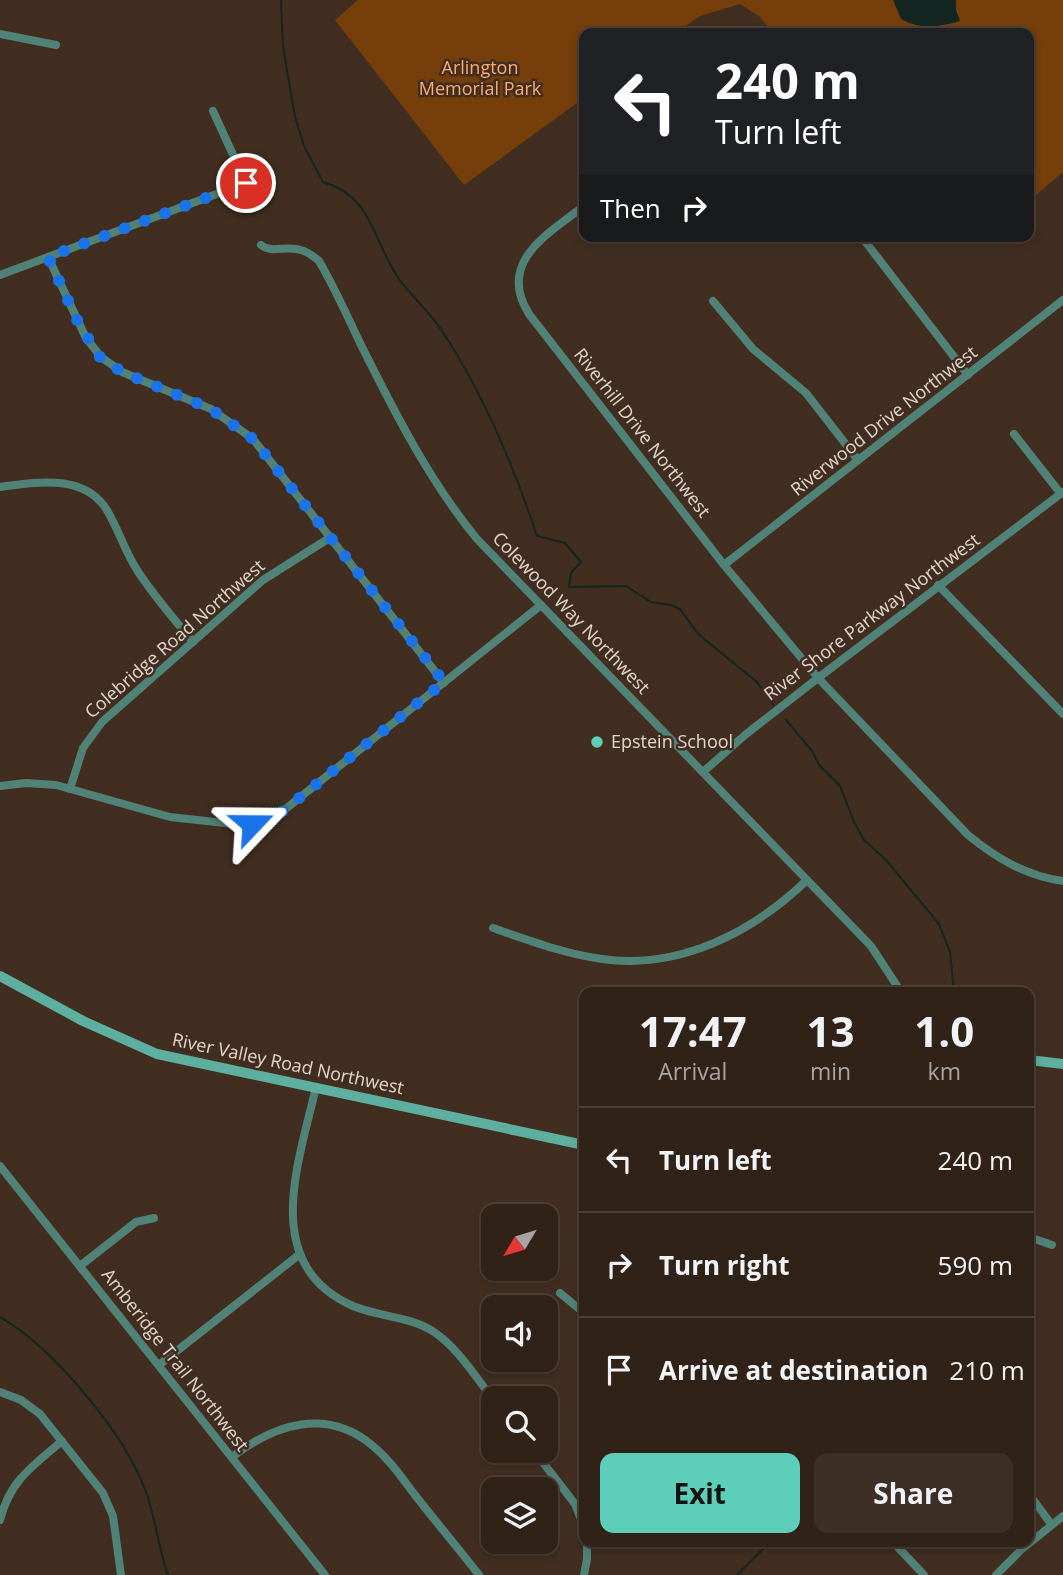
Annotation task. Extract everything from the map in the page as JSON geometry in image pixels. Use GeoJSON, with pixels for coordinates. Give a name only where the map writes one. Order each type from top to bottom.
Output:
{"type":"FeatureCollection","features":[{"type":"Feature","properties":{"kind":"street"},"geometry":{"type":"LineString","coordinates":[[0,34],[56,45]]}},
{"type":"Feature","properties":{"kind":"street"},"geometry":{"type":"LineString","coordinates":[[0,275],[246,183],[212,111]]}},
{"type":"Feature","properties":{"kind":"street","name":"Riverhill Drive Northwest"},"geometry":{"type":"LineString","coordinates":[[579,210],[539,241],[527,254],[520,271],[521,298],[529,314],[724,565],[818,678]]}},
{"type":"Feature","properties":{"kind":"street"},"geometry":{"type":"LineString","coordinates":[[866,242],[968,375]]}},
{"type":"Feature","properties":{"kind":"street","name":"Colewood Way Northwest"},"geometry":{"type":"LineString","coordinates":[[261,245],[270,250],[299,248],[318,261],[383,389],[444,495],[477,539],[871,946],[898,987]]}},
{"type":"Feature","properties":{"kind":"street"},"geometry":{"type":"LineString","coordinates":[[48,257],[86,338],[100,357],[122,372],[211,409],[244,431],[261,448],[444,682]]}},
{"type":"Feature","properties":{"kind":"street","name":"Riverwood Drive Northwest"},"geometry":{"type":"LineString","coordinates":[[724,565],[1063,300]]}},
{"type":"Feature","properties":{"kind":"street"},"geometry":{"type":"LineString","coordinates":[[713,301],[753,349],[806,393],[859,460]]}},
{"type":"Feature","properties":{"kind":"street"},"geometry":{"type":"LineString","coordinates":[[1014,434],[1062,493]]}},
{"type":"Feature","properties":{"kind":"street"},"geometry":{"type":"LineString","coordinates":[[0,486],[53,481],[95,496],[108,512],[137,570],[193,642]]}},
{"type":"Feature","properties":{"kind":"street","name":"River Shore Parkway Northwest"},"geometry":{"type":"LineString","coordinates":[[703,772],[745,734],[937,585],[1062,493]]}},
{"type":"Feature","properties":{"kind":"street","name":"Colebridge Road Northwest"},"geometry":{"type":"LineString","coordinates":[[70,789],[83,748],[94,730],[263,580],[331,537]]}},
{"type":"Feature","properties":{"kind":"street"},"geometry":{"type":"LineString","coordinates":[[937,585],[1063,714]]}},
{"type":"Feature","properties":{"kind":"street"},"geometry":{"type":"LineString","coordinates":[[0,786],[40,783],[170,817],[243,825],[262,822],[283,811],[541,605]]}},
{"type":"Feature","properties":{"kind":"street"},"geometry":{"type":"LineString","coordinates":[[818,678],[968,835],[1013,866],[1035,875],[1063,881]]}},
{"type":"Feature","properties":{"kind":"street"},"geometry":{"type":"LineString","coordinates":[[493,928],[588,957],[620,961],[654,960],[711,944],[740,931],[775,909],[807,880]]}},
{"type":"Feature","properties":{"kind":"street","name":"River Valley Road Northwest"},"geometry":{"type":"LineString","coordinates":[[0,975],[83,1021],[156,1054],[579,1144]]}},
{"type":"Feature","properties":{"kind":"street"},"geometry":{"type":"LineString","coordinates":[[1034,1061],[1063,1064]]}},
{"type":"Feature","properties":{"kind":"street"},"geometry":{"type":"LineString","coordinates":[[316,1087],[291,1203],[293,1230],[300,1254],[318,1280],[341,1300],[364,1310],[419,1324],[445,1340],[483,1386]]}},
{"type":"Feature","properties":{"kind":"street","name":"Amberidge Trail Northwest"},"geometry":{"type":"LineString","coordinates":[[0,1166],[325,1575]]}},
{"type":"Feature","properties":{"kind":"street"},"geometry":{"type":"LineString","coordinates":[[80,1266],[136,1222],[154,1218]]}},
{"type":"Feature","properties":{"kind":"street"},"geometry":{"type":"LineString","coordinates":[[1034,1239],[1052,1245]]}},
{"type":"Feature","properties":{"kind":"street"},"geometry":{"type":"LineString","coordinates":[[159,1365],[300,1254]]}},
{"type":"Feature","properties":{"kind":"street"},"geometry":{"type":"LineString","coordinates":[[560,1293],[579,1309]]}},
{"type":"Feature","properties":{"kind":"street"},"geometry":{"type":"LineString","coordinates":[[0,1392],[31,1406],[103,1493],[110,1505],[121,1575]]}},
{"type":"Feature","properties":{"kind":"street"},"geometry":{"type":"LineString","coordinates":[[232,1457],[250,1443],[278,1429],[313,1423],[345,1429],[367,1441],[387,1459],[479,1575]]}},
{"type":"Feature","properties":{"kind":"street"},"geometry":{"type":"LineString","coordinates":[[0,1520],[4,1503],[14,1485],[62,1441]]}},
{"type":"Feature","properties":{"kind":"street"},"geometry":{"type":"LineString","coordinates":[[543,1463],[575,1504],[579,1514]]}},
{"type":"Feature","properties":{"kind":"street"},"geometry":{"type":"LineString","coordinates":[[1034,1501],[1051,1524]]}},
{"type":"Feature","properties":{"kind":"street"},"geometry":{"type":"LineString","coordinates":[[1034,1540],[1063,1516]]}},
{"type":"Feature","properties":{"kind":"street"},"geometry":{"type":"LineString","coordinates":[[584,1575],[587,1547]]}},
{"type":"Feature","properties":{"kind":"street"},"geometry":{"type":"LineString","coordinates":[[898,1547],[924,1575]]}},
{"type":"Feature","properties":{"kind":"street"},"geometry":{"type":"LineString","coordinates":[[996,1575],[1026,1547]]}},
{"type":"Feature","properties":{"kind":"green space","name":"Arlington Memorial Park"},"geometry":{"type":"Polygon","coordinates":[[[358,0],[1063,0],[1063,172],[1034,197],[1034,28],[770,28],[759,16],[740,4],[700,16],[683,28],[579,28],[579,102],[464,185],[335,20],[358,0]]]}},
{"type":"Feature","properties":{"kind":"water"},"geometry":{"type":"Polygon","coordinates":[[[893,0],[956,0],[960,21],[937,26],[916,25],[901,19],[893,0]]]}},
{"type":"Feature","properties":{"kind":"waterway"},"geometry":{"type":"LineString","coordinates":[[281,0],[283,47],[295,117],[304,146],[323,182],[340,189],[362,209],[399,279],[435,321],[456,352],[496,429],[537,536],[565,543],[581,562],[571,573],[569,587],[626,586],[651,602],[680,609],[698,634],[757,682],[773,705]]}},
{"type":"Feature","properties":{"kind":"waterway"},"geometry":{"type":"LineString","coordinates":[[786,720],[812,751],[819,765],[840,786],[864,840],[886,860],[939,924],[950,952],[954,987]]}},
{"type":"Feature","properties":{"kind":"waterway"},"geometry":{"type":"LineString","coordinates":[[0,1317],[21,1331],[64,1370],[122,1444],[146,1492],[168,1575]]}},
{"type":"Feature","properties":{"kind":"waterway"},"geometry":{"type":"LineString","coordinates":[[737,1575],[765,1547]]}},
{"type":"Feature","properties":{"kind":"place","name":"Epstein School"},"geometry":{"type":"Point","coordinates":[597,742]}},
{"type":"Feature","properties":{"kind":"route"},"geometry":{"type":"LineString","coordinates":[[246,183],[48,257],[72,311],[100,357],[122,372],[211,409],[253,439],[444,682],[283,811],[273,818],[252,824]]}}]}
